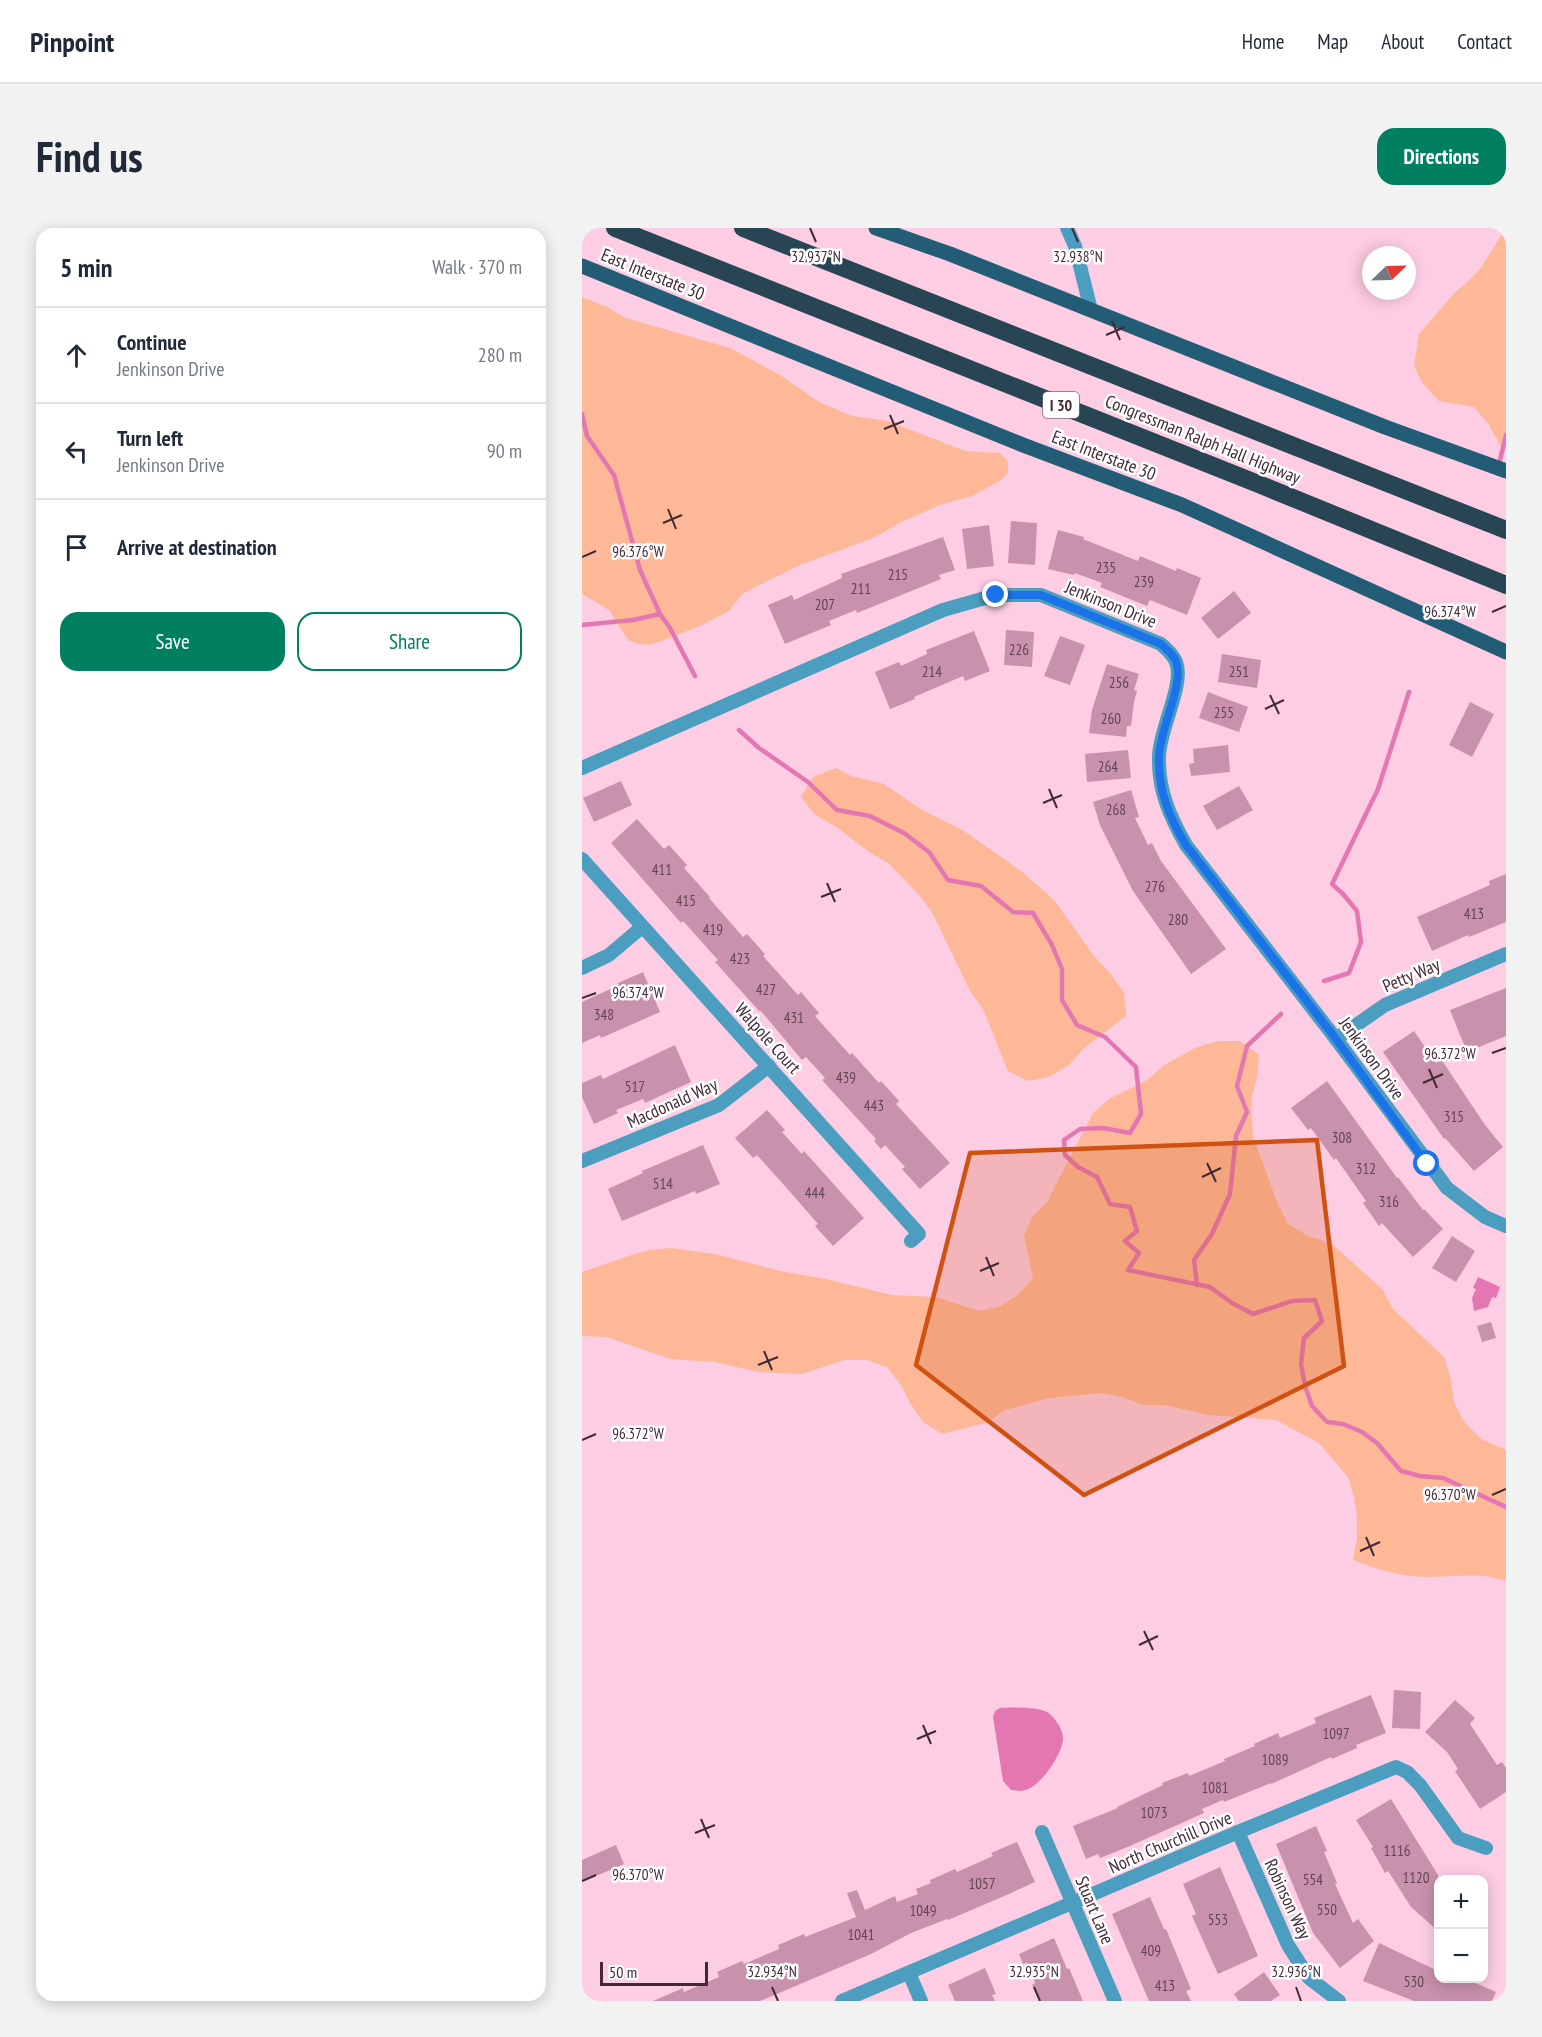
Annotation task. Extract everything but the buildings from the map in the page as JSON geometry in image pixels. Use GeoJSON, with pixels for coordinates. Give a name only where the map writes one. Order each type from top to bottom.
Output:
{"type":"FeatureCollection","features":[{"type":"Feature","properties":{"kind":"highway","name":"Congressman Ralph Hall Highway"},"geometry":{"type":"LineString","coordinates":[[615,228],[1506,585]]}},
{"type":"Feature","properties":{"kind":"highway","name":"Congressman Ralph Hall Highway"},"geometry":{"type":"LineString","coordinates":[[743,228],[1506,530]]}},
{"type":"Feature","properties":{"kind":"main road"},"geometry":{"type":"LineString","coordinates":[[876,228],[950,254],[1384,427],[1506,471]]}},
{"type":"Feature","properties":{"kind":"main road","name":"East Interstate 30"},"geometry":{"type":"LineString","coordinates":[[582,266],[1023,445],[1182,505],[1506,652]]}},
{"type":"Feature","properties":{"kind":"street"},"geometry":{"type":"LineString","coordinates":[[1067,228],[1075,246],[1091,310]]}},
{"type":"Feature","properties":{"kind":"street","name":"Jenkinson Drive"},"geometry":{"type":"LineString","coordinates":[[582,768],[943,610],[996,595],[1041,595],[1161,644],[1176,662],[1178,673],[1177,685],[1162,732],[1159,776],[1163,797],[1172,821],[1186,845],[1336,1039],[1447,1188],[1485,1217],[1506,1226]]}},
{"type":"Feature","properties":{"kind":"street","name":"Walpole Court"},"geometry":{"type":"LineString","coordinates":[[582,859],[919,1234],[911,1241]]}},
{"type":"Feature","properties":{"kind":"street"},"geometry":{"type":"LineString","coordinates":[[582,969],[609,954],[642,927]]}},
{"type":"Feature","properties":{"kind":"street","name":"Petty Way"},"geometry":{"type":"LineString","coordinates":[[1336,1039],[1385,1005],[1506,954]]}},
{"type":"Feature","properties":{"kind":"street","name":"Macdonald Way"},"geometry":{"type":"LineString","coordinates":[[582,1161],[719,1105],[769,1066]]}},
{"type":"Feature","properties":{"kind":"street","name":"North Churchill Drive"},"geometry":{"type":"LineString","coordinates":[[842,2001],[1396,1767],[1407,1772],[1420,1785],[1458,1838],[1486,1848]]}},
{"type":"Feature","properties":{"kind":"street","name":"Stuart Lane"},"geometry":{"type":"LineString","coordinates":[[1042,1832],[1115,2001]]}},
{"type":"Feature","properties":{"kind":"street","name":"Robinson Way"},"geometry":{"type":"LineString","coordinates":[[1238,1832],[1288,1945],[1309,1978],[1339,2001]]}},
{"type":"Feature","properties":{"kind":"street"},"geometry":{"type":"LineString","coordinates":[[909,1973],[921,2001]]}},
{"type":"Feature","properties":{"kind":"highlighted area"},"geometry":{"type":"Polygon","coordinates":[[[1317,1140],[1344,1366],[1084,1495],[916,1365],[970,1153],[1317,1140]]]}},
{"type":"Feature","properties":{"kind":"shaded area"},"geometry":{"type":"Polygon","coordinates":[[[1506,228],[1506,444],[1500,445],[1489,425],[1474,407],[1439,401],[1423,384],[1414,366],[1419,334],[1456,291],[1480,269],[1506,228]]]}},
{"type":"Feature","properties":{"kind":"shaded area"},"geometry":{"type":"Polygon","coordinates":[[[582,297],[626,318],[730,348],[780,375],[819,402],[852,416],[888,421],[965,451],[1000,453],[1008,461],[1008,472],[1001,480],[972,496],[940,505],[901,522],[873,538],[800,565],[751,589],[742,594],[729,611],[700,626],[650,645],[628,640],[609,610],[582,594],[582,297]]]}},
{"type":"Feature","properties":{"kind":"shaded area"},"geometry":{"type":"Polygon","coordinates":[[[836,768],[851,776],[884,784],[922,810],[964,831],[1021,871],[1054,900],[1094,956],[1110,973],[1124,993],[1126,1016],[1084,1048],[1069,1065],[1049,1077],[1028,1081],[1008,1071],[983,1009],[970,991],[932,912],[888,863],[815,815],[801,797],[813,777],[836,768]]]}},
{"type":"Feature","properties":{"kind":"shaded area"},"geometry":{"type":"Polygon","coordinates":[[[1218,1041],[1240,1041],[1259,1055],[1257,1077],[1251,1100],[1253,1136],[1277,1202],[1288,1224],[1308,1236],[1331,1243],[1383,1290],[1393,1309],[1444,1357],[1451,1379],[1454,1402],[1465,1423],[1481,1439],[1506,1450],[1506,1581],[1484,1576],[1404,1575],[1353,1560],[1357,1539],[1357,1518],[1348,1477],[1319,1443],[1276,1420],[1209,1415],[1165,1405],[1143,1405],[1123,1397],[1101,1393],[1049,1398],[1005,1410],[986,1423],[942,1434],[923,1422],[901,1385],[887,1367],[867,1360],[844,1360],[802,1374],[759,1372],[714,1362],[670,1359],[607,1337],[582,1336],[582,1272],[649,1250],[671,1248],[715,1254],[780,1271],[826,1279],[892,1295],[936,1297],[979,1311],[1001,1306],[1019,1294],[1033,1278],[1024,1236],[1032,1217],[1047,1202],[1093,1113],[1109,1099],[1147,1080],[1164,1065],[1197,1047],[1218,1041]]]}},
{"type":"Feature","properties":{"kind":"shaded area"},"geometry":{"type":"Polygon","coordinates":[[[1478,1277],[1500,1287],[1496,1298],[1492,1297],[1488,1307],[1474,1311],[1472,1298],[1476,1289],[1473,1288],[1478,1277]]]}},
{"type":"Feature","properties":{"kind":"shaded area"},"geometry":{"type":"Polygon","coordinates":[[[1000,1708],[1043,1710],[1053,1717],[1062,1732],[1062,1746],[1049,1769],[1037,1783],[1023,1791],[1011,1790],[1003,1781],[993,1717],[995,1711],[1000,1708]]]}},
{"type":"Feature","properties":{"kind":"waterway"},"geometry":{"type":"LineString","coordinates":[[582,414],[587,436],[614,475],[640,570],[660,614]]}},
{"type":"Feature","properties":{"kind":"waterway"},"geometry":{"type":"LineString","coordinates":[[1500,460],[1506,435]]}},
{"type":"Feature","properties":{"kind":"waterway"},"geometry":{"type":"LineString","coordinates":[[582,625],[633,620],[660,614],[670,628],[695,676]]}},
{"type":"Feature","properties":{"kind":"waterway"},"geometry":{"type":"LineString","coordinates":[[1324,981],[1349,973],[1361,942],[1357,911],[1332,884],[1378,789],[1409,692]]}},
{"type":"Feature","properties":{"kind":"waterway"},"geometry":{"type":"LineString","coordinates":[[739,730],[759,748],[808,782],[837,810],[870,816],[904,833],[929,852],[948,880],[981,886],[1013,912],[1033,913],[1052,945],[1062,969],[1062,1000],[1077,1025],[1105,1037],[1136,1067],[1141,1114],[1130,1133],[1103,1128],[1080,1129],[1064,1140],[1065,1155],[1078,1167],[1097,1177],[1110,1204],[1130,1207],[1137,1231],[1125,1241],[1139,1253],[1128,1270],[1210,1287],[1232,1303],[1253,1314],[1292,1301],[1315,1300],[1322,1321],[1304,1338],[1301,1364],[1312,1406],[1327,1422],[1343,1424],[1362,1432],[1377,1443],[1401,1471],[1420,1476],[1443,1478],[1506,1507]]}},
{"type":"Feature","properties":{"kind":"waterway"},"geometry":{"type":"LineString","coordinates":[[1197,1285],[1194,1260],[1212,1234],[1230,1194],[1236,1136],[1247,1112],[1237,1086],[1247,1046],[1281,1014]]}},
{"type":"Feature","properties":{"kind":"route"},"geometry":{"type":"LineString","coordinates":[[996,595],[1041,595],[1161,644],[1169,651],[1176,662],[1178,673],[1177,685],[1162,732],[1159,776],[1163,797],[1172,821],[1186,845],[1336,1039],[1427,1164]]}}]}
